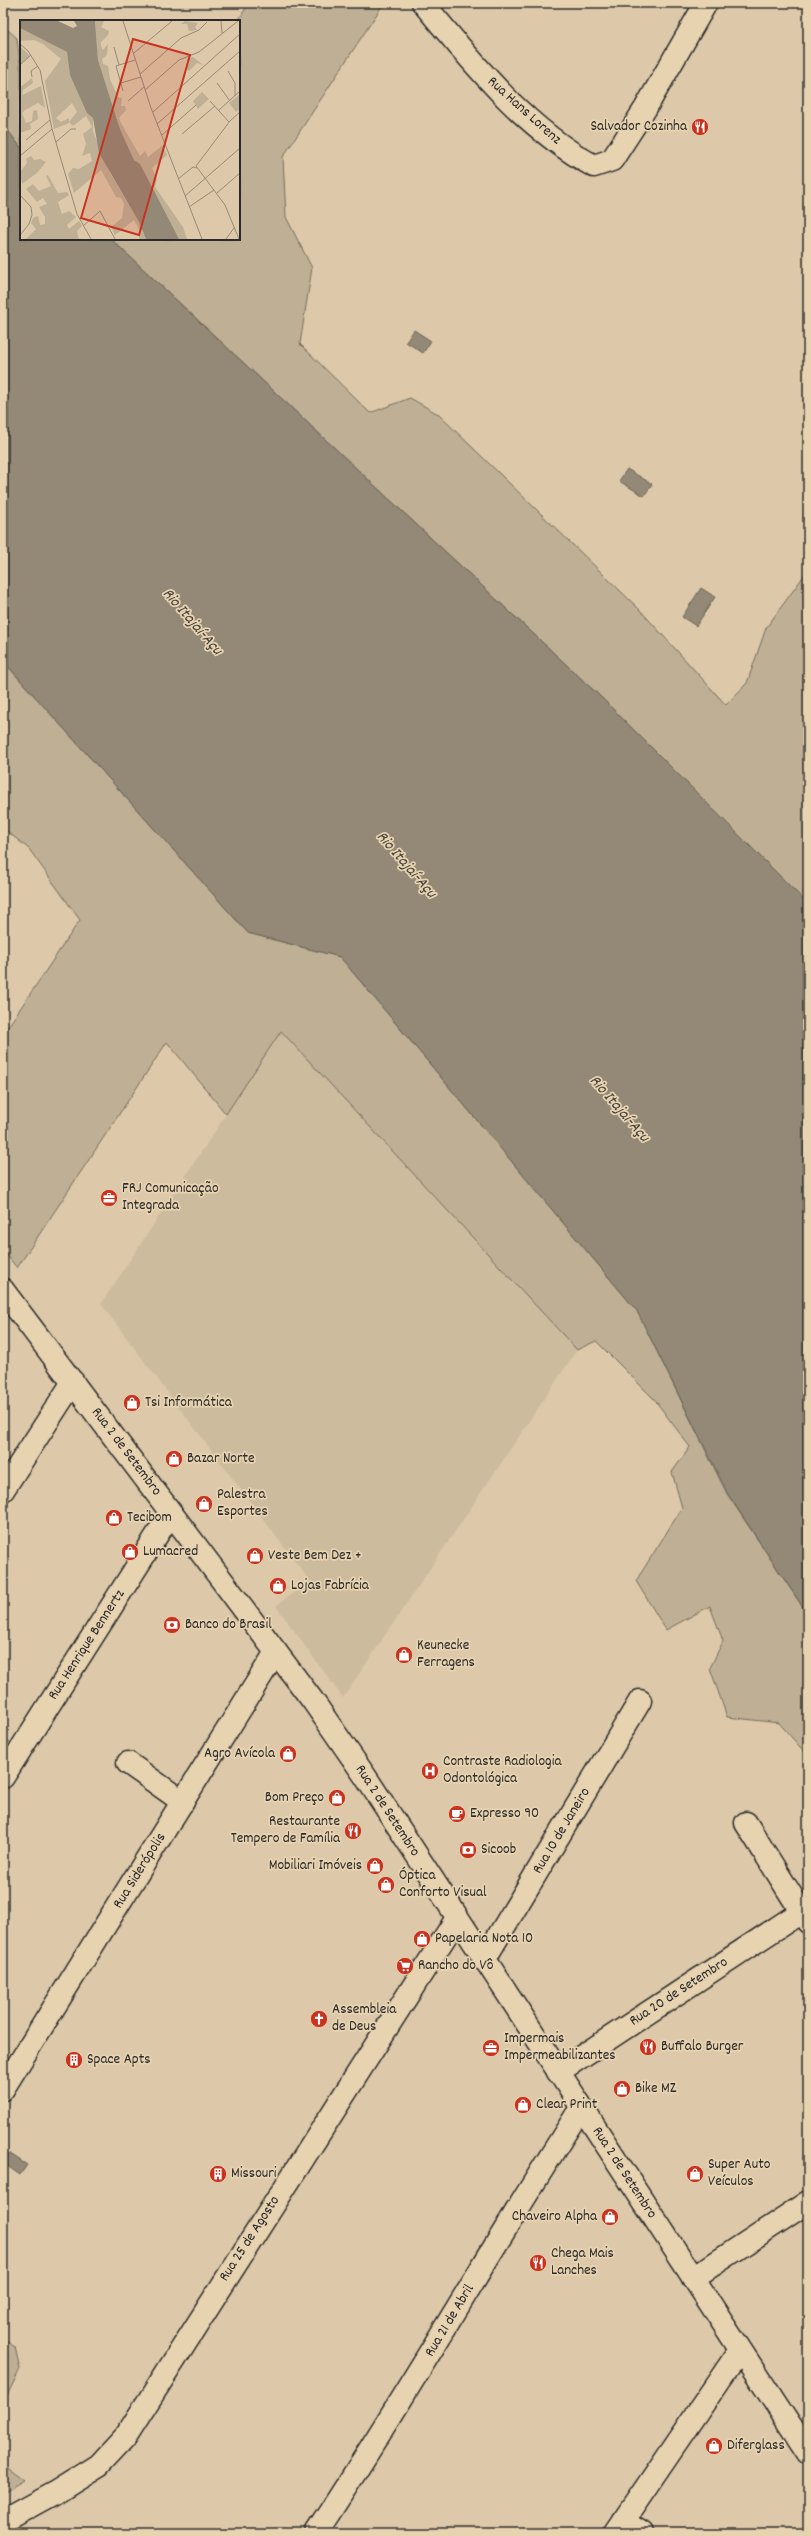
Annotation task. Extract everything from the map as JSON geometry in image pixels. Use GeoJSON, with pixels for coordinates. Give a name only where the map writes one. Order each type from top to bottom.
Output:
{"type":"FeatureCollection","features":[{"type":"Feature","properties":{"kind":"street","name":"Rua Hans Lorenz"},"geometry":{"type":"LineString","coordinates":[[423,3],[488,80],[544,133],[594,166],[612,160],[645,109],[706,3]]}},
{"type":"Feature","properties":{"kind":"street","name":"Rua 2 de Setembro"},"geometry":{"type":"LineString","coordinates":[[3,1290],[276,1652],[365,1776],[808,2453]]}},
{"type":"Feature","properties":{"kind":"street"},"geometry":{"type":"LineString","coordinates":[[3,1490],[73,1382]]}},
{"type":"Feature","properties":{"kind":"street","name":"Rua Henrique Bennertz"},"geometry":{"type":"LineString","coordinates":[[3,1776],[171,1513]]}},
{"type":"Feature","properties":{"kind":"street","name":"Rua Siderópolis"},"geometry":{"type":"LineString","coordinates":[[3,2089],[276,1652]]}},
{"type":"Feature","properties":{"kind":"street","name":"Rua 10 de Janeiro"},"geometry":{"type":"LineString","coordinates":[[484,1960],[640,1702]]}},
{"type":"Feature","properties":{"kind":"street"},"geometry":{"type":"LineString","coordinates":[[128,1763],[183,1802]]}},
{"type":"Feature","properties":{"kind":"street"},"geometry":{"type":"LineString","coordinates":[[746,1823],[805,1917]]}},
{"type":"Feature","properties":{"kind":"street","name":"Rua 20 de Setembro"},"geometry":{"type":"LineString","coordinates":[[558,2072],[805,1917]]}},
{"type":"Feature","properties":{"kind":"street","name":"Rua 25 de Agosto"},"geometry":{"type":"LineString","coordinates":[[3,2520],[54,2493],[99,2465],[126,2436],[250,2238],[457,1918]]}},
{"type":"Feature","properties":{"kind":"street","name":"Rua 21 de Abril"},"geometry":{"type":"LineString","coordinates":[[316,2533],[378,2438],[454,2315],[516,2210],[581,2108]]}},
{"type":"Feature","properties":{"kind":"street"},"geometry":{"type":"LineString","coordinates":[[693,2278],[808,2202]]}},
{"type":"Feature","properties":{"kind":"street"},"geometry":{"type":"LineString","coordinates":[[642,2533],[619,2527],[740,2350]]}},
{"type":"Feature","properties":{"kind":"shaded area"},"geometry":{"type":"Polygon","coordinates":[[[249,3],[384,3],[283,157],[286,217],[312,268],[300,344],[370,413],[410,398],[438,414],[640,610],[726,705],[747,683],[766,628],[808,570],[808,904],[604,700],[112,240],[240,240],[240,20],[239,20],[249,3]]]}},
{"type":"Feature","properties":{"kind":"shaded area"},"geometry":{"type":"Polygon","coordinates":[[[3,26],[17,38],[20,64],[20,147],[3,124],[3,26]]]}},
{"type":"Feature","properties":{"kind":"shaded area"},"geometry":{"type":"Polygon","coordinates":[[[3,661],[248,933],[340,957],[637,1311],[727,1494],[808,1615],[808,1756],[779,1723],[727,1717],[710,1668],[723,1641],[710,1606],[666,1630],[636,1581],[682,1508],[672,1472],[690,1447],[654,1399],[596,1341],[577,1350],[281,1031],[226,1114],[167,1042],[17,1268],[3,1250],[3,1034],[80,920],[29,849],[3,828],[3,661]]]}},
{"type":"Feature","properties":{"kind":"shaded area"},"geometry":{"type":"Polygon","coordinates":[[[281,1031],[577,1350],[343,1698],[276,1606],[309,1580],[101,1304],[281,1031]]]}},
{"type":"Feature","properties":{"kind":"shaded area"},"geometry":{"type":"Polygon","coordinates":[[[3,2339],[15,2347],[20,2369],[3,2404],[3,2339]]]}},
{"type":"Feature","properties":{"kind":"shaded area"},"geometry":{"type":"Polygon","coordinates":[[[3,2464],[25,2480],[3,2493],[3,2464]]]}},
{"type":"Feature","properties":{"kind":"water","name":"Rio Itajaí-Açu"},"geometry":{"type":"Polygon","coordinates":[[[3,124],[20,147],[20,240],[112,240],[604,700],[808,904],[808,1615],[728,1494],[637,1311],[340,957],[248,933],[3,661],[3,124]]]}},
{"type":"Feature","properties":{"kind":"water"},"geometry":{"type":"Polygon","coordinates":[[[414,330],[431,341],[423,353],[406,342],[414,330]]]}},
{"type":"Feature","properties":{"kind":"water"},"geometry":{"type":"Polygon","coordinates":[[[627,469],[652,484],[644,496],[619,481],[627,469]]]}},
{"type":"Feature","properties":{"kind":"water"},"geometry":{"type":"Polygon","coordinates":[[[701,588],[715,597],[696,626],[682,617],[701,588]]]}},
{"type":"Feature","properties":{"kind":"water"},"geometry":{"type":"Polygon","coordinates":[[[9,2153],[27,2165],[20,2175],[3,2163],[9,2153]]]}},
{"type":"Feature","properties":{"kind":"place","name":"Salvador Cozinha"},"geometry":{"type":"Point","coordinates":[700,127]}},
{"type":"Feature","properties":{"kind":"place","name":"FRJ Comunicação Integrada"},"geometry":{"type":"Point","coordinates":[109,1198]}},
{"type":"Feature","properties":{"kind":"place","name":"Tsi Informática"},"geometry":{"type":"Point","coordinates":[132,1403]}},
{"type":"Feature","properties":{"kind":"place","name":"Bazar Norte"},"geometry":{"type":"Point","coordinates":[174,1459]}},
{"type":"Feature","properties":{"kind":"place","name":"Palestra Esportes"},"geometry":{"type":"Point","coordinates":[204,1504]}},
{"type":"Feature","properties":{"kind":"place","name":"Tecibom"},"geometry":{"type":"Point","coordinates":[114,1518]}},
{"type":"Feature","properties":{"kind":"place","name":"Lumacred"},"geometry":{"type":"Point","coordinates":[130,1552]}},
{"type":"Feature","properties":{"kind":"place","name":"Veste Bem Dez +"},"geometry":{"type":"Point","coordinates":[255,1556]}},
{"type":"Feature","properties":{"kind":"place","name":"Lojas Fabrícia"},"geometry":{"type":"Point","coordinates":[278,1586]}},
{"type":"Feature","properties":{"kind":"place","name":"Banco do Brasil"},"geometry":{"type":"Point","coordinates":[172,1625]}},
{"type":"Feature","properties":{"kind":"place","name":"Keunecke Ferragens"},"geometry":{"type":"Point","coordinates":[404,1655]}},
{"type":"Feature","properties":{"kind":"place","name":"Agro Avícola"},"geometry":{"type":"Point","coordinates":[288,1754]}},
{"type":"Feature","properties":{"kind":"place","name":"Contraste Radiologia Odontológica"},"geometry":{"type":"Point","coordinates":[430,1771]}},
{"type":"Feature","properties":{"kind":"place","name":"Bom Preço"},"geometry":{"type":"Point","coordinates":[337,1798]}},
{"type":"Feature","properties":{"kind":"place","name":"Expresso 90"},"geometry":{"type":"Point","coordinates":[457,1814]}},
{"type":"Feature","properties":{"kind":"place","name":"Restaurante Tempero de Família"},"geometry":{"type":"Point","coordinates":[353,1831]}},
{"type":"Feature","properties":{"kind":"place","name":"Sicoob"},"geometry":{"type":"Point","coordinates":[468,1850]}},
{"type":"Feature","properties":{"kind":"place","name":"Mobiliari Imóveis"},"geometry":{"type":"Point","coordinates":[375,1866]}},
{"type":"Feature","properties":{"kind":"place","name":"Óptica Conforto Visual"},"geometry":{"type":"Point","coordinates":[386,1885]}},
{"type":"Feature","properties":{"kind":"place","name":"Papelaria Nota 10"},"geometry":{"type":"Point","coordinates":[422,1939]}},
{"type":"Feature","properties":{"kind":"place","name":"Rancho do Vô"},"geometry":{"type":"Point","coordinates":[405,1966]}},
{"type":"Feature","properties":{"kind":"place","name":"Assembleia de Deus"},"geometry":{"type":"Point","coordinates":[319,2019]}},
{"type":"Feature","properties":{"kind":"place","name":"Buffalo Burger"},"geometry":{"type":"Point","coordinates":[648,2047]}},
{"type":"Feature","properties":{"kind":"place","name":"Impermais Impermeabilizantes"},"geometry":{"type":"Point","coordinates":[491,2048]}},
{"type":"Feature","properties":{"kind":"place","name":"Space Apts"},"geometry":{"type":"Point","coordinates":[74,2060]}},
{"type":"Feature","properties":{"kind":"place","name":"Bike MZ"},"geometry":{"type":"Point","coordinates":[622,2089]}},
{"type":"Feature","properties":{"kind":"place","name":"Clear Print"},"geometry":{"type":"Point","coordinates":[523,2105]}},
{"type":"Feature","properties":{"kind":"place","name":"Missouri"},"geometry":{"type":"Point","coordinates":[218,2174]}},
{"type":"Feature","properties":{"kind":"place","name":"Super Auto Veículos"},"geometry":{"type":"Point","coordinates":[695,2174]}},
{"type":"Feature","properties":{"kind":"place","name":"Chaveiro Alpha"},"geometry":{"type":"Point","coordinates":[610,2217]}},
{"type":"Feature","properties":{"kind":"place","name":"Chega Mais Lanches"},"geometry":{"type":"Point","coordinates":[538,2263]}},
{"type":"Feature","properties":{"kind":"place","name":"Diferglass"},"geometry":{"type":"Point","coordinates":[714,2446]}}]}
